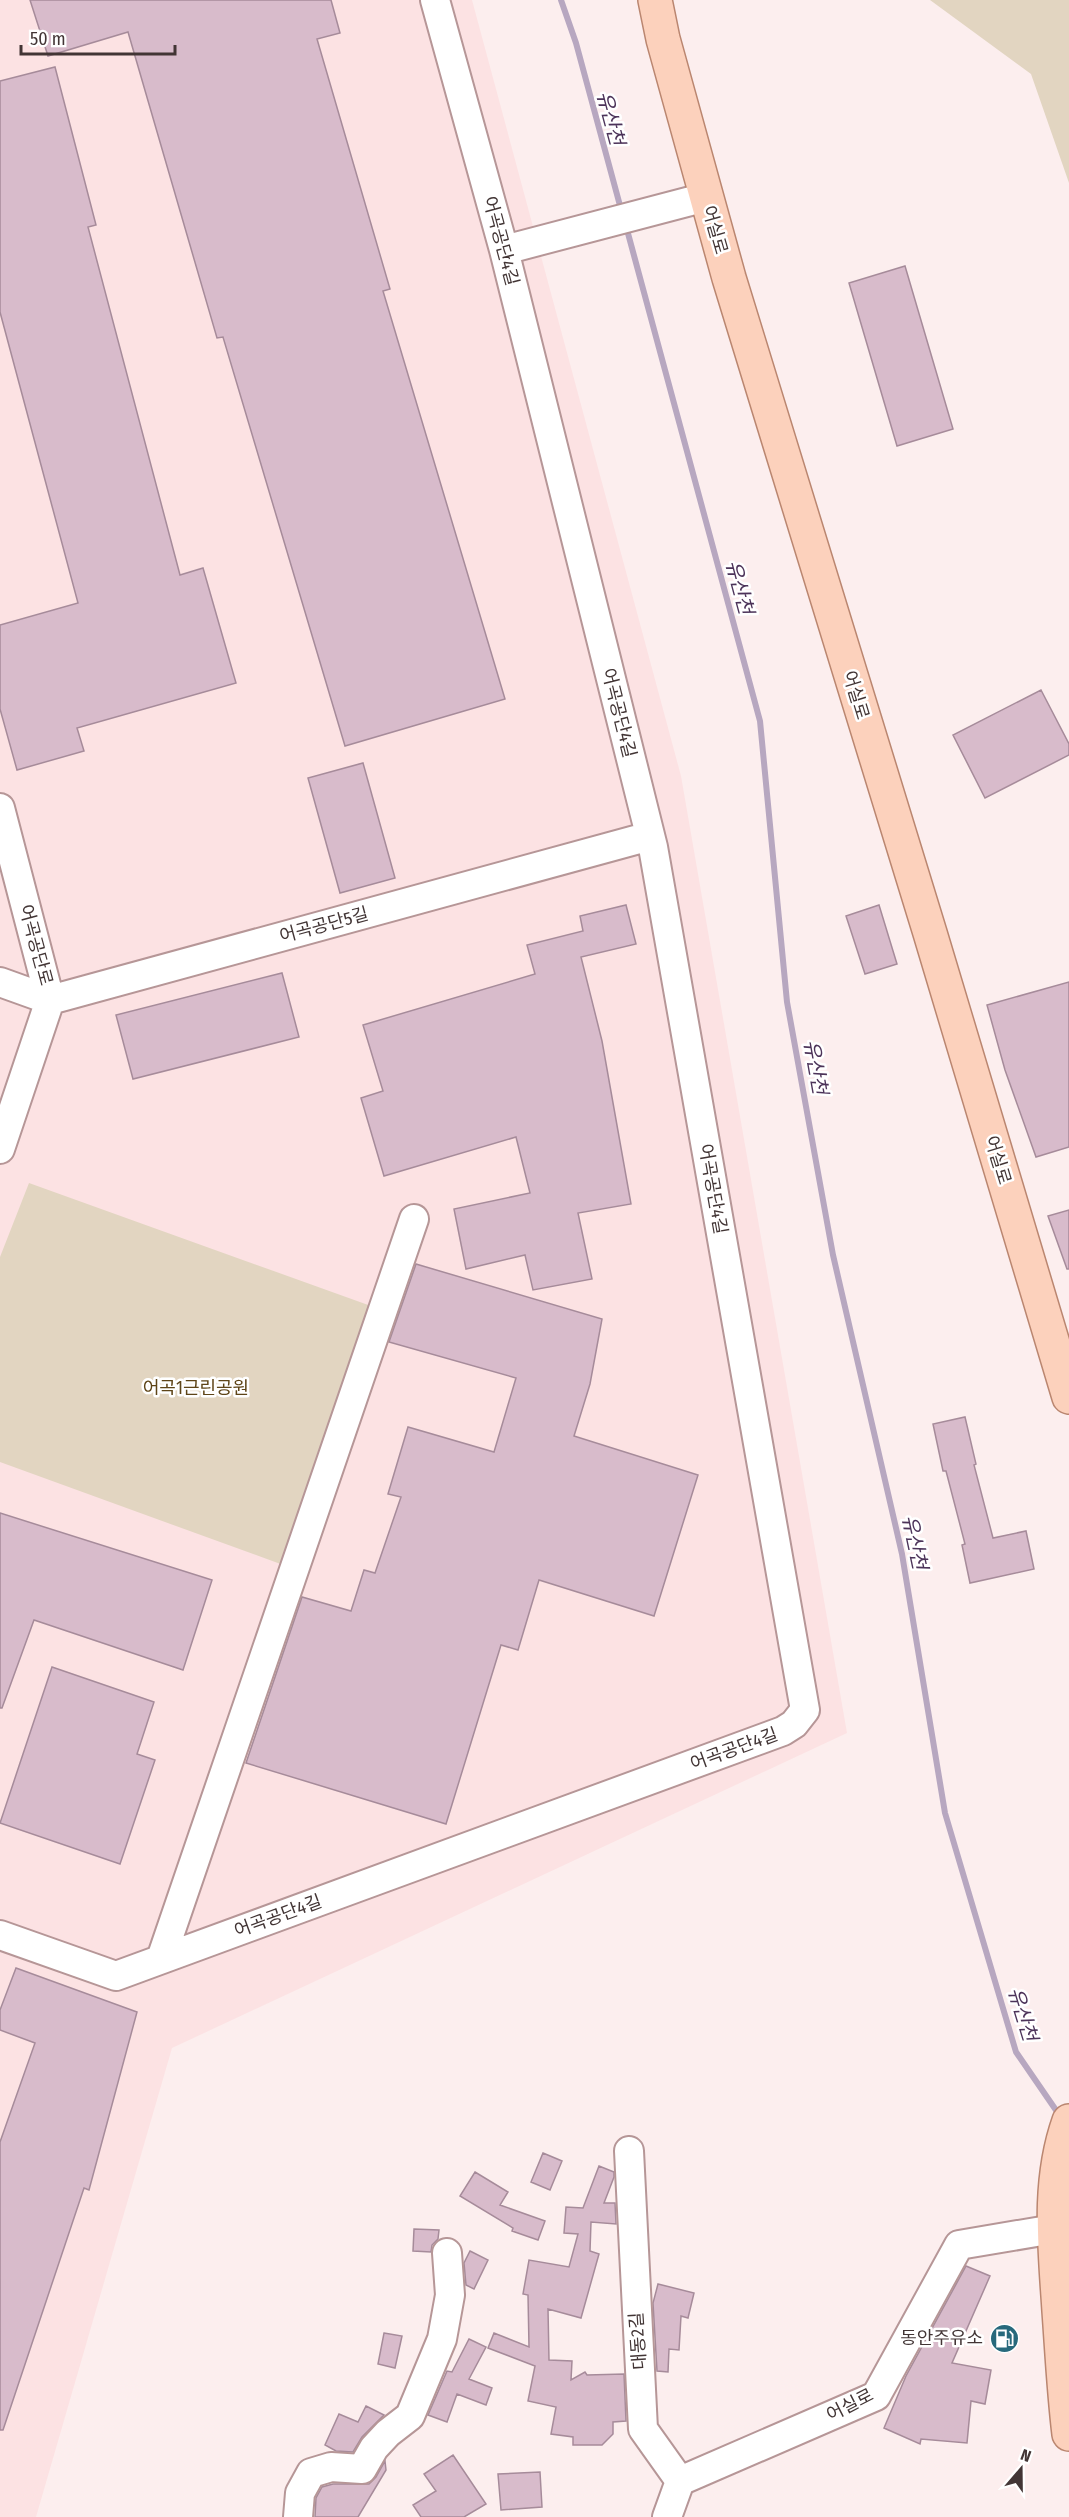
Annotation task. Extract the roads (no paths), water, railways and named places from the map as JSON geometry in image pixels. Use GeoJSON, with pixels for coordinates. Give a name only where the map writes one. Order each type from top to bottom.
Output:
{"type":"FeatureCollection","features":[{"type":"Feature","properties":{"kind":"main road","name":"어실로"},"geometry":{"type":"LineString","coordinates":[[655,0],[691,200],[729,278],[930,933],[1061,1340],[1068,1390]]}},
{"type":"Feature","properties":{"kind":"main road"},"geometry":{"type":"LineString","coordinates":[[1069,2121],[1054,2177],[1054,2229],[1069,2434]]}},
{"type":"Feature","properties":{"kind":"street","name":"어곡공단4길"},"geometry":{"type":"LineString","coordinates":[[0,1935],[116,1976],[783,1731],[794,1724],[805,1710],[650,836],[504,250],[435,0]]}},
{"type":"Feature","properties":{"kind":"street"},"geometry":{"type":"LineString","coordinates":[[504,250],[691,200]]}},
{"type":"Feature","properties":{"kind":"street","name":"어곡공단로"},"geometry":{"type":"LineString","coordinates":[[0,808],[50,1000],[0,1149]]}},
{"type":"Feature","properties":{"kind":"street","name":"어곡공단5길"},"geometry":{"type":"LineString","coordinates":[[50,1000],[650,836]]}},
{"type":"Feature","properties":{"kind":"street"},"geometry":{"type":"LineString","coordinates":[[0,982],[50,1000]]}},
{"type":"Feature","properties":{"kind":"street"},"geometry":{"type":"LineString","coordinates":[[161,1959],[414,1219]]}},
{"type":"Feature","properties":{"kind":"street","name":"대동2길"},"geometry":{"type":"LineString","coordinates":[[629,2151],[643,2429],[680,2481]]}},
{"type":"Feature","properties":{"kind":"street","name":"어실로"},"geometry":{"type":"LineString","coordinates":[[680,2481],[876,2396],[959,2245],[1054,2229]]}},
{"type":"Feature","properties":{"kind":"street"},"geometry":{"type":"LineString","coordinates":[[298,2517],[300,2493],[311,2472],[331,2467],[362,2469],[374,2448],[388,2433],[410,2416],[442,2339],[450,2295],[447,2253]]}},
{"type":"Feature","properties":{"kind":"street"},"geometry":{"type":"LineString","coordinates":[[667,2517],[680,2481]]}},
{"type":"Feature","properties":{"kind":"waterway","name":"유산천"},"geometry":{"type":"LineString","coordinates":[[561,0],[576,43],[622,213]]}},
{"type":"Feature","properties":{"kind":"waterway","name":"유산천"},"geometry":{"type":"LineString","coordinates":[[626,226],[760,721],[787,1002],[833,1255],[902,1554],[945,1813],[1016,2052],[1060,2116]]}},
{"type":"Feature","properties":{"kind":"place","name":"동안주유소"},"geometry":{"type":"Point","coordinates":[1004,2338]}},
{"type":"Feature","properties":{"kind":"park label","name":"어곡1근린공원"},"geometry":{"type":"Point","coordinates":[196,1388]}}]}
